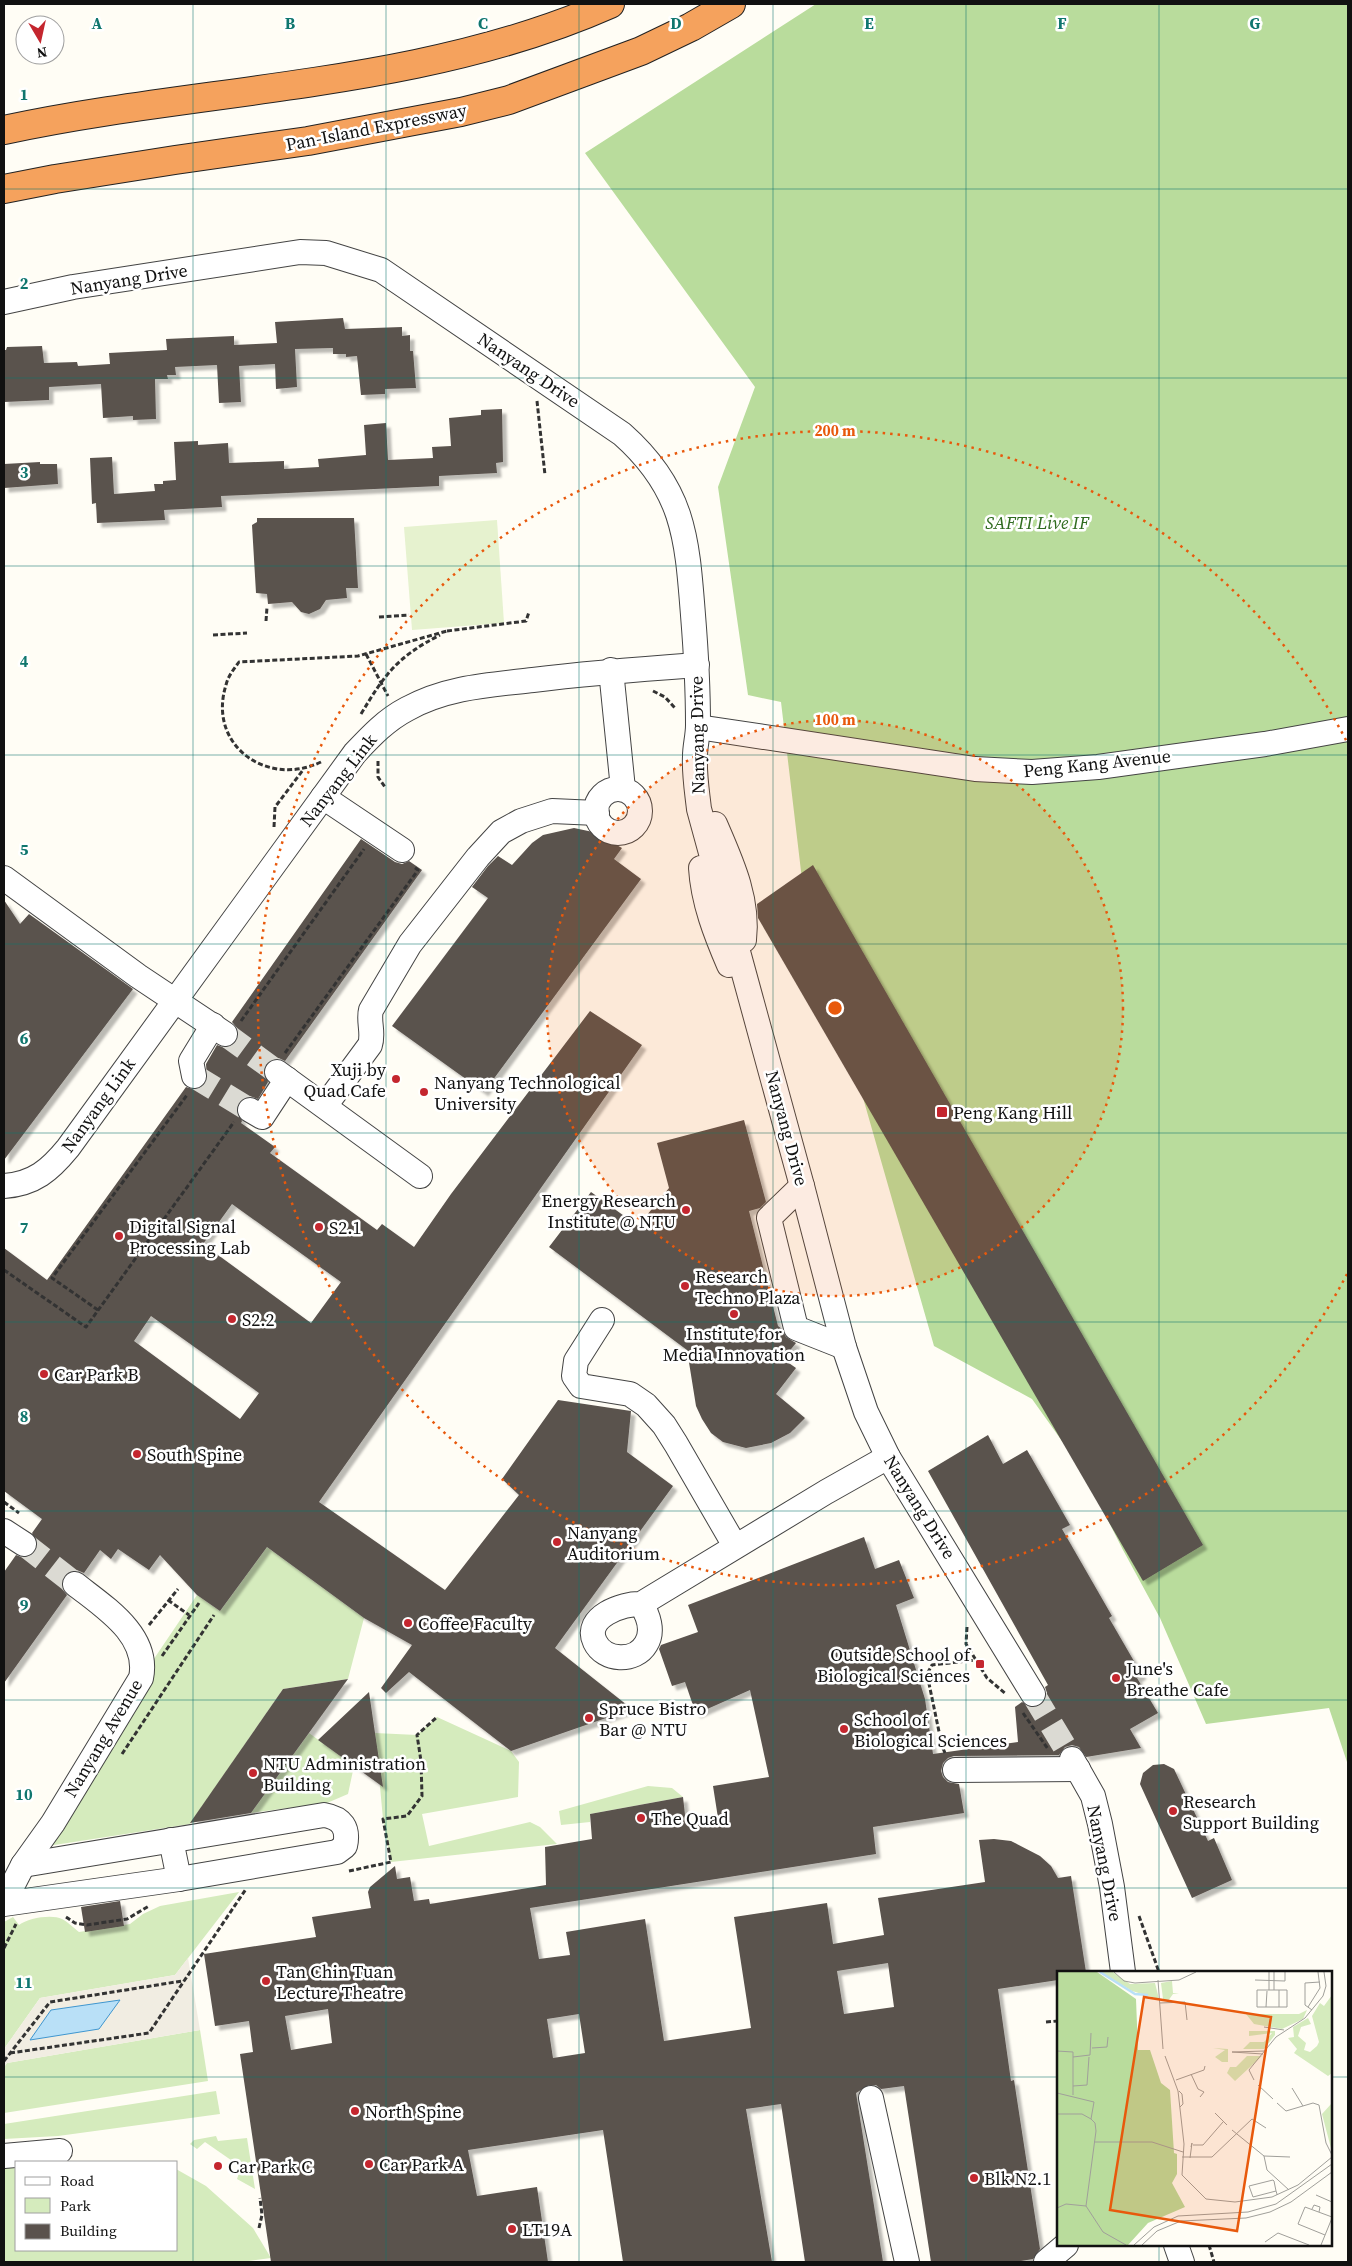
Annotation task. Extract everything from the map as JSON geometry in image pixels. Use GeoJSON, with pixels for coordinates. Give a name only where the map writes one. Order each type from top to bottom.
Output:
{"type":"FeatureCollection","features":[{"type":"Feature","properties":{"kind":"highway"},"geometry":{"type":"LineString","coordinates":[[4,130],[53,120],[268,89],[411,64],[520,36],[610,4]]}},
{"type":"Feature","properties":{"kind":"highway","name":"Pan-Island Expressway"},"geometry":{"type":"LineString","coordinates":[[4,190],[55,178],[308,141],[461,112],[510,100],[641,51],[691,27],[731,4]]}},
{"type":"Feature","properties":{"kind":"street","name":"Nanyang Drive"},"geometry":{"type":"LineString","coordinates":[[4,302],[73,287],[300,252],[326,253],[381,270],[575,401],[622,434],[641,451],[668,488],[679,513],[685,536],[697,665],[698,728],[695,774],[699,809],[844,1347],[866,1412],[888,1457],[1036,1699]]}},
{"type":"Feature","properties":{"kind":"street","name":"Nanyang Link"},"geometry":{"type":"LineString","coordinates":[[4,1186],[15,1186],[34,1179],[52,1167],[355,753],[374,732],[407,709],[428,699],[460,689],[611,670],[697,665]]}},
{"type":"Feature","properties":{"kind":"street"},"geometry":{"type":"LineString","coordinates":[[611,670],[623,789]]}},
{"type":"Feature","properties":{"kind":"street","name":"Peng Kang Avenue"},"geometry":{"type":"LineString","coordinates":[[698,728],[975,769],[1032,772],[1098,767],[1265,744],[1348,729]]}},
{"type":"Feature","properties":{"kind":"street"},"geometry":{"type":"LineString","coordinates":[[695,774],[734,866],[742,899],[745,928],[741,961]]}},
{"type":"Feature","properties":{"kind":"street"},"geometry":{"type":"LineString","coordinates":[[623,789],[634,794],[640,804],[641,816],[636,826],[625,832],[614,833],[603,828],[597,818],[596,806],[601,796],[611,790],[623,789]]}},
{"type":"Feature","properties":{"kind":"street"},"geometry":{"type":"LineString","coordinates":[[323,798],[406,857]]}},
{"type":"Feature","properties":{"kind":"street"},"geometry":{"type":"LineString","coordinates":[[699,809],[702,877],[716,936],[730,966],[751,998]]}},
{"type":"Feature","properties":{"kind":"street"},"geometry":{"type":"LineString","coordinates":[[325,1106],[370,1045],[372,1039],[371,1010],[410,944],[500,832],[521,821],[552,811],[597,812]]}},
{"type":"Feature","properties":{"kind":"street"},"geometry":{"type":"LineString","coordinates":[[4,878],[138,976],[175,1000],[226,1027],[191,1061],[190,1085]]}},
{"type":"Feature","properties":{"kind":"street"},"geometry":{"type":"LineString","coordinates":[[245,1112],[262,1117],[281,1070],[325,1106],[420,1176]]}},
{"type":"Feature","properties":{"kind":"street"},"geometry":{"type":"LineString","coordinates":[[802,1186],[769,1218],[796,1328],[844,1347]]}},
{"type":"Feature","properties":{"kind":"street"},"geometry":{"type":"LineString","coordinates":[[602,1320],[576,1361],[574,1376],[582,1386],[630,1394],[646,1405],[664,1424],[736,1546]]}},
{"type":"Feature","properties":{"kind":"street"},"geometry":{"type":"LineString","coordinates":[[641,1604],[888,1457]]}},
{"type":"Feature","properties":{"kind":"street"},"geometry":{"type":"LineString","coordinates":[[4,1531],[24,1544]]}},
{"type":"Feature","properties":{"kind":"street","name":"Nanyang Avenue"},"geometry":{"type":"LineString","coordinates":[[14,1906],[23,1865],[53,1823],[141,1678],[144,1664],[132,1636],[116,1616],[75,1584]]}},
{"type":"Feature","properties":{"kind":"street","name":"Nanyang Drive"},"geometry":{"type":"LineString","coordinates":[[953,1764],[1075,1764],[1093,1796],[1100,1824],[1125,1967]]}},
{"type":"Feature","properties":{"kind":"street"},"geometry":{"type":"LineString","coordinates":[[14,1906],[337,1852],[345,1846],[347,1838],[343,1824],[336,1817],[324,1815],[23,1865]]}},
{"type":"Feature","properties":{"kind":"street"},"geometry":{"type":"LineString","coordinates":[[171,1840],[179,1879]]}},
{"type":"Feature","properties":{"kind":"street"},"geometry":{"type":"LineString","coordinates":[[871,2098],[907,2262]]}},
{"type":"Feature","properties":{"kind":"street"},"geometry":{"type":"LineString","coordinates":[[4,2156],[60,2151]]}},
{"type":"Feature","properties":{"kind":"street"},"geometry":{"type":"LineString","coordinates":[[1046,2262],[1065,2246]]}},
{"type":"Feature","properties":{"kind":"street"},"geometry":{"type":"LineString","coordinates":[[1176,2246],[1182,2262]]}},
{"type":"Feature","properties":{"kind":"path"},"geometry":{"type":"LineString","coordinates":[[544,402],[537,398],[545,475]]}},
{"type":"Feature","properties":{"kind":"path"},"geometry":{"type":"LineString","coordinates":[[266,620],[267,607]]}},
{"type":"Feature","properties":{"kind":"path"},"geometry":{"type":"LineString","coordinates":[[327,759],[303,770],[276,770],[250,760],[232,740],[224,717],[223,699],[226,684],[239,662],[336,658],[366,654],[447,631],[526,621],[529,612]]}},
{"type":"Feature","properties":{"kind":"path"},"geometry":{"type":"LineString","coordinates":[[379,617],[409,615]]}},
{"type":"Feature","properties":{"kind":"path"},"geometry":{"type":"LineString","coordinates":[[358,720],[390,670],[418,647],[447,631]]}},
{"type":"Feature","properties":{"kind":"path"},"geometry":{"type":"LineString","coordinates":[[213,635],[247,633]]}},
{"type":"Feature","properties":{"kind":"path"},"geometry":{"type":"LineString","coordinates":[[366,654],[391,701]]}},
{"type":"Feature","properties":{"kind":"path"},"geometry":{"type":"LineString","coordinates":[[372,767],[384,755]]}},
{"type":"Feature","properties":{"kind":"path"},"geometry":{"type":"LineString","coordinates":[[378,760],[378,777],[385,787]]}},
{"type":"Feature","properties":{"kind":"path"},"geometry":{"type":"LineString","coordinates":[[273,836],[275,807],[303,770]]}},
{"type":"Feature","properties":{"kind":"path"},"geometry":{"type":"LineString","coordinates":[[226,1027],[367,846]]}},
{"type":"Feature","properties":{"kind":"path"},"geometry":{"type":"LineString","coordinates":[[281,1070],[418,870],[406,857]]}},
{"type":"Feature","properties":{"kind":"path"},"geometry":{"type":"LineString","coordinates":[[98,1310],[52,1278],[190,1085]]}},
{"type":"Feature","properties":{"kind":"path"},"geometry":{"type":"LineString","coordinates":[[4,1270],[86,1327],[245,1112]]}},
{"type":"Feature","properties":{"kind":"path"},"geometry":{"type":"LineString","coordinates":[[149,1625],[178,1589]]}},
{"type":"Feature","properties":{"kind":"path"},"geometry":{"type":"LineString","coordinates":[[168,1600],[189,1615]]}},
{"type":"Feature","properties":{"kind":"path"},"geometry":{"type":"LineString","coordinates":[[159,1661],[199,1603]]}},
{"type":"Feature","properties":{"kind":"path"},"geometry":{"type":"LineString","coordinates":[[168,1684],[214,1615]]}},
{"type":"Feature","properties":{"kind":"path"},"geometry":{"type":"LineString","coordinates":[[953,1764],[942,1746],[927,1674],[932,1666],[976,1660]]}},
{"type":"Feature","properties":{"kind":"path"},"geometry":{"type":"LineString","coordinates":[[390,1854],[383,1819],[407,1816],[422,1796],[421,1762],[417,1735],[437,1717]]}},
{"type":"Feature","properties":{"kind":"path"},"geometry":{"type":"LineString","coordinates":[[10,2053],[149,2033],[247,1888],[238,1890]]}},
{"type":"Feature","properties":{"kind":"path"},"geometry":{"type":"LineString","coordinates":[[62,1917],[87,1925],[127,1918],[156,1903]]}},
{"type":"Feature","properties":{"kind":"path"},"geometry":{"type":"LineString","coordinates":[[4,1948],[14,1906]]}},
{"type":"Feature","properties":{"kind":"path"},"geometry":{"type":"LineString","coordinates":[[4,2061],[50,2002],[183,1981]]}},
{"type":"Feature","properties":{"kind":"path"},"geometry":{"type":"LineString","coordinates":[[1046,2022],[1057,2021]]}},
{"type":"Feature","properties":{"kind":"path"},"geometry":{"type":"LineString","coordinates":[[259,2228],[262,2215],[260,2198]]}},
{"type":"Feature","properties":{"kind":"path"},"geometry":{"type":"LineString","coordinates":[[1209,2246],[1214,2262]]}},
{"type":"Feature","properties":{"kind":"green space","name":"SAFTI Live IF"},"geometry":{"type":"Polygon","coordinates":[[[816,4],[1348,4],[1348,1765],[1329,1708],[1206,1724],[1160,1618],[1082,1469],[1032,1399],[934,1346],[803,888],[781,702],[748,695],[718,487],[755,387],[585,153],[816,4]]]}},
{"type":"Feature","properties":{"kind":"green space"},"geometry":{"type":"Polygon","coordinates":[[[497,520],[504,623],[412,630],[404,527],[497,520]]]}},
{"type":"Feature","properties":{"kind":"green space"},"geometry":{"type":"Polygon","coordinates":[[[267,1547],[364,1618],[348,1679],[283,1689],[190,1824],[35,1848],[141,1678],[197,1595],[220,1611],[267,1547]]]}},
{"type":"Feature","properties":{"kind":"green space"},"geometry":{"type":"Polygon","coordinates":[[[437,1717],[511,1751],[519,1762],[518,1797],[422,1814],[429,1846],[530,1822],[540,1827],[557,1844],[391,1862],[383,1819],[375,1733],[417,1735],[437,1717]]]}},
{"type":"Feature","properties":{"kind":"green space"},"geometry":{"type":"Polygon","coordinates":[[[309,1733],[354,1766],[348,1794],[327,1803],[251,1813],[309,1733]]]}},
{"type":"Feature","properties":{"kind":"green space"},"geometry":{"type":"Polygon","coordinates":[[[648,1786],[672,1788],[683,1797],[590,1814],[590,1822],[561,1825],[559,1811],[648,1786]]]}},
{"type":"Feature","properties":{"kind":"green space"},"geometry":{"type":"Polygon","coordinates":[[[239,1892],[175,1975],[40,1998],[4,2049],[4,1922],[13,1917],[19,1925],[28,1920],[52,1917],[62,1919],[79,1932],[130,1924],[143,1914],[160,1906],[239,1892]]]}},
{"type":"Feature","properties":{"kind":"green space"},"geometry":{"type":"Polygon","coordinates":[[[200,2030],[208,2081],[4,2113],[4,2067],[7,2063],[200,2030]]]}},
{"type":"Feature","properties":{"kind":"green space"},"geometry":{"type":"Polygon","coordinates":[[[216,2091],[220,2114],[58,2136],[4,2139],[4,2124],[216,2091]]]}},
{"type":"Feature","properties":{"kind":"green space"},"geometry":{"type":"Polygon","coordinates":[[[216,2136],[218,2141],[247,2138],[255,2189],[237,2179],[241,2167],[205,2142],[197,2149],[190,2144],[194,2140],[216,2136]]]}},
{"type":"Feature","properties":{"kind":"green space"},"geometry":{"type":"Polygon","coordinates":[[[15,2162],[15,2251],[178,2251],[178,2170],[206,2186],[253,2228],[271,2258],[241,2262],[4,2262],[4,2163],[15,2162]]]}},
{"type":"Feature","properties":{"kind":"shaded area"},"geometry":{"type":"Polygon","coordinates":[[[188,1958],[200,2030],[7,2063],[4,2067],[4,2049],[40,1998],[175,1975],[188,1958]]]}},
{"type":"Feature","properties":{"kind":"water"},"geometry":{"type":"Polygon","coordinates":[[[120,2000],[99,2029],[30,2040],[51,2010],[120,2000]]]}},
{"type":"Feature","properties":{"kind":"building"},"geometry":{"type":"Polygon","coordinates":[[[343,318],[345,329],[402,327],[402,336],[410,335],[410,351],[413,351],[416,388],[385,389],[385,394],[361,395],[357,356],[346,357],[346,354],[333,354],[333,348],[295,349],[297,387],[276,389],[275,364],[239,366],[241,402],[219,403],[217,365],[175,367],[176,375],[167,375],[168,379],[155,379],[156,419],[133,420],[133,416],[103,418],[101,384],[49,387],[49,400],[4,402],[4,350],[7,347],[42,346],[44,363],[77,362],[78,366],[110,364],[109,353],[167,350],[166,339],[234,336],[234,345],[277,343],[275,322],[343,318]]]}},
{"type":"Feature","properties":{"kind":"building"},"geometry":{"type":"Polygon","coordinates":[[[502,409],[503,462],[496,463],[497,473],[439,476],[439,486],[221,496],[222,507],[164,510],[165,520],[97,523],[96,503],[92,504],[90,458],[112,457],[114,494],[155,491],[154,484],[163,484],[163,481],[176,480],[174,442],[198,441],[198,445],[228,443],[229,463],[284,461],[284,469],[319,467],[318,459],[366,455],[364,425],[386,423],[388,460],[433,458],[432,447],[451,446],[449,418],[481,415],[481,410],[502,409]]]}},
{"type":"Feature","properties":{"kind":"building"},"geometry":{"type":"Polygon","coordinates":[[[40,462],[40,464],[57,464],[58,484],[4,488],[4,464],[40,462]]]}},
{"type":"Feature","properties":{"kind":"building"},"geometry":{"type":"Polygon","coordinates":[[[257,518],[354,518],[358,588],[346,588],[347,598],[326,600],[320,609],[309,614],[301,612],[292,602],[268,604],[267,594],[256,593],[252,525],[257,522],[257,518]]]}},
{"type":"Feature","properties":{"kind":"building"},"geometry":{"type":"Polygon","coordinates":[[[574,828],[593,832],[622,848],[614,859],[641,879],[484,1092],[392,1026],[488,898],[472,887],[488,866],[498,856],[512,865],[532,843],[543,835],[574,828]]]}},
{"type":"Feature","properties":{"kind":"building"},"geometry":{"type":"Polygon","coordinates":[[[361,839],[395,862],[402,864],[409,861],[422,870],[285,1061],[279,1058],[272,1059],[266,1064],[263,1071],[268,1082],[258,1099],[250,1096],[243,1098],[236,1110],[242,1121],[241,1123],[275,1147],[270,1153],[377,1230],[382,1224],[414,1247],[451,1194],[590,1011],[642,1045],[319,1502],[445,1590],[519,1495],[502,1479],[558,1400],[631,1411],[627,1452],[673,1486],[555,1648],[632,1709],[511,1751],[409,1672],[386,1693],[381,1688],[412,1645],[364,1618],[267,1547],[220,1611],[197,1595],[160,1555],[149,1570],[118,1549],[111,1559],[100,1550],[84,1573],[77,1570],[70,1571],[64,1576],[62,1589],[67,1595],[4,1683],[4,1572],[16,1555],[24,1558],[31,1556],[35,1552],[38,1544],[32,1533],[42,1519],[4,1491],[4,1248],[47,1280],[186,1087],[196,1090],[203,1086],[207,1080],[206,1064],[217,1045],[225,1048],[236,1042],[239,1034],[232,1022],[361,839]],[[232,1204],[203,1244],[311,1323],[341,1282],[232,1204]],[[151,1316],[134,1341],[240,1419],[259,1393],[151,1316]]]}},
{"type":"Feature","properties":{"kind":"building"},"geometry":{"type":"Polygon","coordinates":[[[813,865],[1203,1545],[1143,1581],[758,918],[757,904],[813,865]]]}},
{"type":"Feature","properties":{"kind":"building"},"geometry":{"type":"Polygon","coordinates":[[[4,900],[20,924],[29,914],[133,989],[4,1160],[4,900]]]}},
{"type":"Feature","properties":{"kind":"building","name":"Research Techno Plaza"},"geometry":{"type":"Polygon","coordinates":[[[744,1120],[766,1202],[760,1208],[749,1211],[778,1326],[786,1337],[796,1343],[783,1359],[796,1368],[776,1394],[805,1418],[790,1433],[771,1443],[746,1448],[723,1442],[711,1433],[702,1419],[696,1406],[687,1350],[549,1247],[591,1192],[638,1226],[669,1188],[657,1143],[744,1120]]]}},
{"type":"Feature","properties":{"kind":"building"},"geometry":{"type":"Polygon","coordinates":[[[988,1435],[1003,1464],[1027,1450],[1070,1525],[1062,1529],[1112,1616],[1109,1618],[1142,1675],[1137,1678],[1158,1713],[1130,1729],[1141,1748],[1086,1757],[1079,1747],[1072,1745],[1065,1747],[1059,1755],[954,1756],[948,1758],[943,1763],[941,1771],[943,1777],[948,1782],[959,1784],[964,1813],[873,1827],[876,1854],[530,1908],[539,1959],[570,1955],[566,1932],[645,1919],[664,2041],[751,2028],[734,1917],[827,1903],[833,1944],[884,1935],[878,1898],[985,1882],[979,1840],[1011,1841],[1040,1856],[1051,1866],[1058,1878],[1071,1876],[1086,1971],[1057,1971],[1057,1980],[998,1989],[1011,2081],[1014,2080],[1040,2249],[1033,2259],[1015,2262],[931,2262],[904,2086],[881,2089],[876,2085],[869,2085],[856,2093],[883,2262],[805,2262],[781,2104],[746,2109],[772,2262],[623,2262],[603,2130],[468,2150],[477,2196],[537,2187],[548,2262],[271,2262],[240,2054],[253,2052],[249,2021],[215,2026],[204,1954],[316,1937],[312,1917],[371,1908],[368,1892],[370,1887],[395,1866],[397,1879],[410,1877],[414,1901],[429,1899],[430,1904],[546,1885],[545,1847],[592,1839],[590,1814],[683,1797],[686,1824],[718,1818],[713,1786],[769,1777],[750,1690],[696,1714],[685,1682],[672,1686],[659,1649],[661,1645],[698,1632],[688,1605],[864,1537],[875,1569],[899,1560],[914,1598],[896,1605],[925,1699],[933,1754],[1018,1742],[1015,1707],[1022,1702],[1033,1708],[1041,1705],[1047,1693],[1045,1687],[1048,1685],[928,1471],[988,1435]],[[888,1963],[837,1971],[844,2014],[894,2007],[888,1963]],[[328,2009],[285,2016],[291,2050],[332,2043],[328,2009]],[[579,2014],[547,2019],[553,2058],[585,2053],[579,2014]]]}},
{"type":"Feature","properties":{"kind":"building","name":"NTU Administration Building"},"geometry":{"type":"Polygon","coordinates":[[[348,1679],[251,1813],[190,1823],[283,1689],[348,1679]]]}},
{"type":"Feature","properties":{"kind":"building"},"geometry":{"type":"Polygon","coordinates":[[[369,1692],[375,1733],[383,1787],[318,1740],[369,1692]]]}},
{"type":"Feature","properties":{"kind":"building","name":"Research Support Building"},"geometry":{"type":"Polygon","coordinates":[[[1164,1764],[1174,1769],[1208,1841],[1214,1838],[1232,1880],[1192,1898],[1140,1784],[1143,1773],[1153,1765],[1164,1764]]]}},
{"type":"Feature","properties":{"kind":"building"},"geometry":{"type":"Polygon","coordinates":[[[120,1901],[124,1926],[85,1932],[81,1907],[120,1901]]]}},
{"type":"Feature","properties":{"kind":"tunnel"},"geometry":{"type":"LineString","coordinates":[[225,1034],[277,1072]]}},
{"type":"Feature","properties":{"kind":"tunnel"},"geometry":{"type":"LineString","coordinates":[[194,1076],[250,1110]]}},
{"type":"Feature","properties":{"kind":"tunnel"},"geometry":{"type":"LineString","coordinates":[[24,1544],[75,1584]]}},
{"type":"Feature","properties":{"kind":"tunnel"},"geometry":{"type":"LineString","coordinates":[[1033,1694],[1072,1759]]}},
{"type":"Feature","properties":{"kind":"place","name":"Xuji by Quad Cafe"},"geometry":{"type":"Point","coordinates":[396,1079]}},
{"type":"Feature","properties":{"kind":"place","name":"Nanyang Technological University"},"geometry":{"type":"Point","coordinates":[424,1092]}},
{"type":"Feature","properties":{"kind":"place","name":"Peng Kang Hill"},"geometry":{"type":"Point","coordinates":[942,1112]}},
{"type":"Feature","properties":{"kind":"place","name":"Energy Research Institute @ NTU"},"geometry":{"type":"Point","coordinates":[686,1210]}},
{"type":"Feature","properties":{"kind":"place","name":"S2.1"},"geometry":{"type":"Point","coordinates":[319,1227]}},
{"type":"Feature","properties":{"kind":"place","name":"Digital Signal Processing Lab"},"geometry":{"type":"Point","coordinates":[119,1236]}},
{"type":"Feature","properties":{"kind":"place","name":"Research Techno Plaza"},"geometry":{"type":"Point","coordinates":[685,1286]}},
{"type":"Feature","properties":{"kind":"place","name":"Institute for Media Innovation"},"geometry":{"type":"Point","coordinates":[734,1314]}},
{"type":"Feature","properties":{"kind":"place","name":"S2.2"},"geometry":{"type":"Point","coordinates":[232,1319]}},
{"type":"Feature","properties":{"kind":"place","name":"Car Park B"},"geometry":{"type":"Point","coordinates":[44,1374]}},
{"type":"Feature","properties":{"kind":"place","name":"South Spine"},"geometry":{"type":"Point","coordinates":[137,1454]}},
{"type":"Feature","properties":{"kind":"place","name":"Nanyang Auditorium"},"geometry":{"type":"Point","coordinates":[557,1542]}},
{"type":"Feature","properties":{"kind":"place","name":"Coffee Faculty"},"geometry":{"type":"Point","coordinates":[408,1623]}},
{"type":"Feature","properties":{"kind":"place","name":"Outside School of Biological Sciences"},"geometry":{"type":"Point","coordinates":[980,1664]}},
{"type":"Feature","properties":{"kind":"place","name":"June's Breathe Cafe"},"geometry":{"type":"Point","coordinates":[1116,1678]}},
{"type":"Feature","properties":{"kind":"place","name":"Spruce Bistro Bar @ NTU"},"geometry":{"type":"Point","coordinates":[589,1718]}},
{"type":"Feature","properties":{"kind":"place","name":"School of Biological Sciences"},"geometry":{"type":"Point","coordinates":[844,1729]}},
{"type":"Feature","properties":{"kind":"place","name":"NTU Administration Building"},"geometry":{"type":"Point","coordinates":[253,1773]}},
{"type":"Feature","properties":{"kind":"place","name":"Research Support Building"},"geometry":{"type":"Point","coordinates":[1173,1811]}},
{"type":"Feature","properties":{"kind":"place","name":"The Quad"},"geometry":{"type":"Point","coordinates":[641,1818]}},
{"type":"Feature","properties":{"kind":"place","name":"Tan Chin Tuan Lecture Theatre"},"geometry":{"type":"Point","coordinates":[266,1981]}},
{"type":"Feature","properties":{"kind":"place","name":"North Spine"},"geometry":{"type":"Point","coordinates":[355,2111]}},
{"type":"Feature","properties":{"kind":"place","name":"Car Park A"},"geometry":{"type":"Point","coordinates":[369,2164]}},
{"type":"Feature","properties":{"kind":"place","name":"Car Park C"},"geometry":{"type":"Point","coordinates":[218,2166]}},
{"type":"Feature","properties":{"kind":"place","name":"Blk N2.1"},"geometry":{"type":"Point","coordinates":[974,2178]}},
{"type":"Feature","properties":{"kind":"place","name":"LT19A"},"geometry":{"type":"Point","coordinates":[512,2229]}}]}
